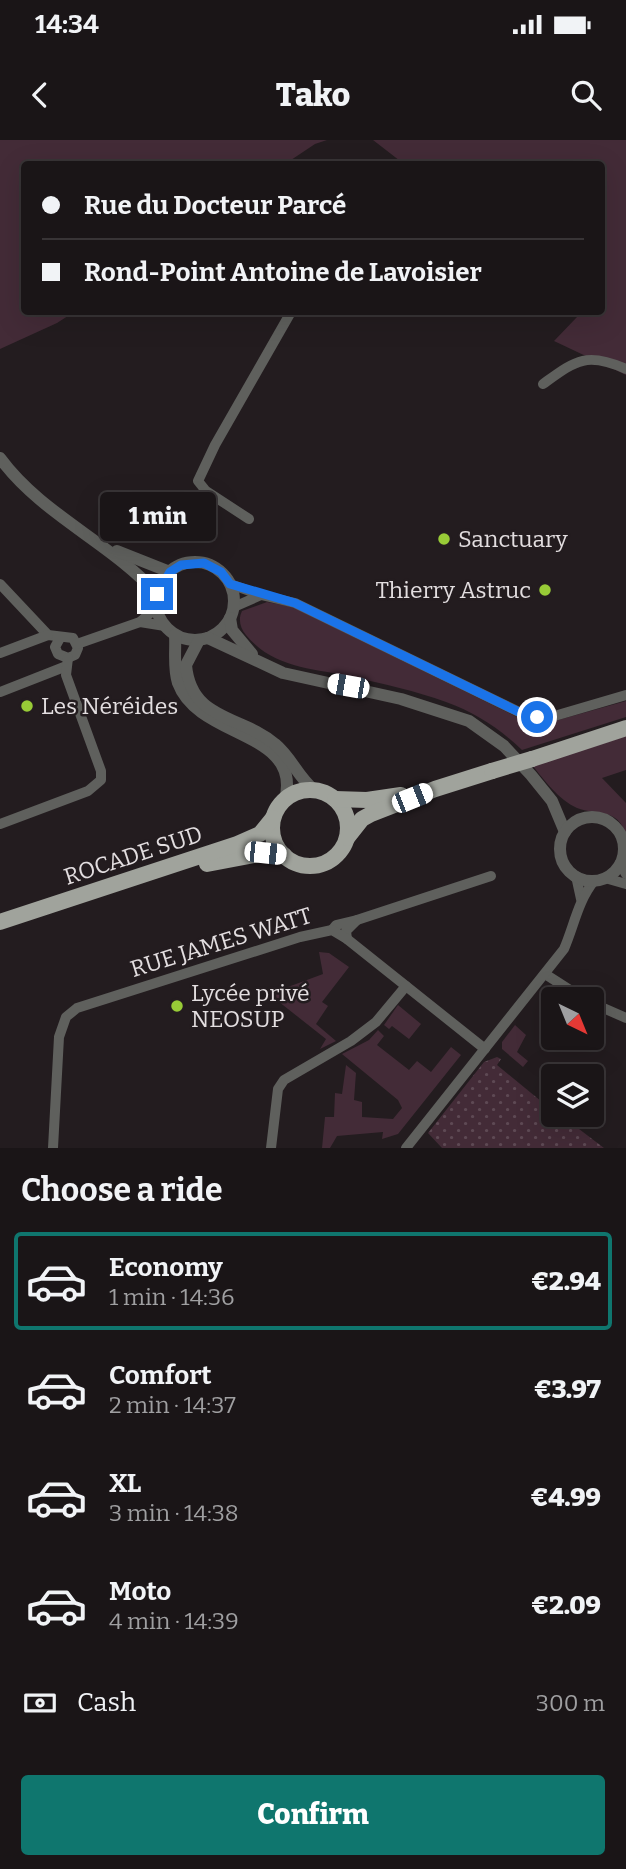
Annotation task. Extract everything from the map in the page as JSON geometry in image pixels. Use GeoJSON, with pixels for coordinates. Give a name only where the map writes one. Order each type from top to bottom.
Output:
{"type":"FeatureCollection","features":[{"type":"Feature","properties":{"kind":"main road"},"geometry":{"type":"LineString","coordinates":[[435,789],[384,798],[335,799],[314,790],[293,794],[285,800],[274,818],[274,838],[284,855],[294,862],[320,864],[332,859],[362,819],[435,789],[626,728]]}},
{"type":"Feature","properties":{"kind":"main road"},"geometry":{"type":"LineString","coordinates":[[335,799],[346,817],[347,838]]}},
{"type":"Feature","properties":{"kind":"main road","name":"ROCADE SUD"},"geometry":{"type":"LineString","coordinates":[[0,922],[237,844],[260,834],[274,818]]}},
{"type":"Feature","properties":{"kind":"main road","name":"ROCADE SUD"},"geometry":{"type":"LineString","coordinates":[[0,930],[205,864],[265,853],[284,855]]}},
{"type":"Feature","properties":{"kind":"street"},"geometry":{"type":"LineString","coordinates":[[249,519],[205,491],[198,481],[215,445],[289,315]]}},
{"type":"Feature","properties":{"kind":"street"},"geometry":{"type":"LineString","coordinates":[[544,384],[575,360],[595,360],[626,369]]}},
{"type":"Feature","properties":{"kind":"street"},"geometry":{"type":"LineString","coordinates":[[0,458],[45,505],[101,543],[156,569],[170,572]]}},
{"type":"Feature","properties":{"kind":"street"},"geometry":{"type":"LineString","coordinates":[[101,543],[157,600],[170,630],[178,682],[190,703],[219,726],[243,734],[271,751],[286,777],[285,800]]}},
{"type":"Feature","properties":{"kind":"street"},"geometry":{"type":"LineString","coordinates":[[77,644],[140,622],[157,600],[170,572],[181,565],[204,563],[221,572],[230,584],[232,630],[244,647],[265,665]]}},
{"type":"Feature","properties":{"kind":"street"},"geometry":{"type":"LineString","coordinates":[[0,583],[54,637],[56,651],[66,663],[101,771],[101,780],[88,791],[0,824]]}},
{"type":"Feature","properties":{"kind":"street"},"geometry":{"type":"LineString","coordinates":[[230,584],[295,603],[519,712],[551,717],[626,695]]}},
{"type":"Feature","properties":{"kind":"street"},"geometry":{"type":"LineString","coordinates":[[261,595],[232,613],[217,634],[204,639],[187,666],[193,693],[205,707],[277,745],[303,780],[314,790]]}},
{"type":"Feature","properties":{"kind":"street"},"geometry":{"type":"LineString","coordinates":[[140,622],[204,639],[302,678],[414,702],[469,721],[504,746],[552,801],[565,832],[561,856],[566,867],[576,876],[626,884]]}},
{"type":"Feature","properties":{"kind":"street"},"geometry":{"type":"LineString","coordinates":[[0,653],[54,637],[70,636],[77,644]]}},
{"type":"Feature","properties":{"kind":"street"},"geometry":{"type":"LineString","coordinates":[[0,692],[66,663],[75,655],[77,644]]}},
{"type":"Feature","properties":{"kind":"street"},"geometry":{"type":"LineString","coordinates":[[552,801],[583,818]]}},
{"type":"Feature","properties":{"kind":"street"},"geometry":{"type":"LineString","coordinates":[[406,1148],[564,949],[581,899],[599,879],[623,868],[623,842],[613,825],[594,817],[583,818],[565,832]]}},
{"type":"Feature","properties":{"kind":"street"},"geometry":{"type":"LineString","coordinates":[[332,930],[336,925],[491,876]]}},
{"type":"Feature","properties":{"kind":"street"},"geometry":{"type":"LineString","coordinates":[[576,876],[581,899]]}},
{"type":"Feature","properties":{"kind":"street"},"geometry":{"type":"LineString","coordinates":[[347,939],[346,931],[357,920]]}},
{"type":"Feature","properties":{"kind":"street","name":"RUE JAMES WATT"},"geometry":{"type":"LineString","coordinates":[[53,1148],[59,1037],[65,1017],[77,1008],[195,969],[332,930],[347,939],[485,1049]]}},
{"type":"Feature","properties":{"kind":"street"},"geometry":{"type":"LineString","coordinates":[[545,974],[565,987]]}},
{"type":"Feature","properties":{"kind":"street"},"geometry":{"type":"LineString","coordinates":[[271,1148],[278,1089],[284,1080],[351,1041],[376,1022],[406,986]]}},
{"type":"Feature","properties":{"kind":"street"},"geometry":{"type":"LineString","coordinates":[[604,1008],[626,1018]]}},
{"type":"Feature","properties":{"kind":"shaded area"},"geometry":{"type":"Polygon","coordinates":[[[0,140],[327,140],[315,144],[290,161],[21,161],[21,315],[69,315],[0,349],[0,140]]]}},
{"type":"Feature","properties":{"kind":"shaded area"},"geometry":{"type":"Polygon","coordinates":[[[373,140],[626,140],[626,375],[554,341],[577,317],[575,315],[605,315],[605,161],[400,161],[373,140]]]}},
{"type":"Feature","properties":{"kind":"shaded area"},"geometry":{"type":"Polygon","coordinates":[[[267,602],[293,607],[517,717],[551,722],[626,701],[626,717],[522,750],[487,722],[446,702],[388,685],[309,669],[269,655],[246,635],[240,620],[242,611],[267,602]]]}},
{"type":"Feature","properties":{"kind":"shaded area"},"geometry":{"type":"Polygon","coordinates":[[[626,736],[626,770],[602,778],[626,803],[626,835],[618,820],[612,816],[577,808],[564,800],[533,766],[626,736]]]}},
{"type":"Feature","properties":{"kind":"shaded area"},"geometry":{"type":"Polygon","coordinates":[[[319,952],[329,953],[349,967],[322,1002],[328,1006],[316,1024],[336,1041],[320,1049],[326,1039],[269,994],[323,974],[319,952]]]}},
{"type":"Feature","properties":{"kind":"shaded area"},"geometry":{"type":"Polygon","coordinates":[[[398,1005],[421,1024],[409,1039],[392,1026],[389,1029],[384,1025],[398,1005]]]}},
{"type":"Feature","properties":{"kind":"shaded area"},"geometry":{"type":"Polygon","coordinates":[[[515,1025],[526,1035],[517,1052],[528,1061],[523,1067],[502,1049],[502,1042],[515,1025]]]}},
{"type":"Feature","properties":{"kind":"shaded area"},"geometry":{"type":"Polygon","coordinates":[[[378,1030],[384,1036],[377,1045],[409,1070],[417,1061],[431,1072],[451,1047],[461,1055],[398,1134],[382,1139],[383,1132],[337,1136],[330,1148],[322,1148],[325,1117],[334,1117],[335,1093],[342,1094],[346,1065],[356,1073],[354,1100],[362,1102],[362,1117],[393,1119],[402,1108],[398,1100],[342,1054],[369,1040],[378,1030]]]}},
{"type":"Feature","properties":{"kind":"shaded area"},"geometry":{"type":"Polygon","coordinates":[[[497,1057],[501,1059],[497,1065],[541,1101],[541,1127],[580,1127],[579,1129],[604,1148],[442,1148],[428,1133],[484,1062],[497,1057]]]}},
{"type":"Feature","properties":{"kind":"place","name":"Sanctuary"},"geometry":{"type":"Point","coordinates":[444,539]}},
{"type":"Feature","properties":{"kind":"place","name":"Thierry Astruc"},"geometry":{"type":"Point","coordinates":[545,590]}},
{"type":"Feature","properties":{"kind":"place","name":"Les Néréides"},"geometry":{"type":"Point","coordinates":[27,706]}},
{"type":"Feature","properties":{"kind":"place","name":"Lycée privé NEOSUP"},"geometry":{"type":"Point","coordinates":[177,1006]}},
{"type":"Feature","properties":{"kind":"route"},"geometry":{"type":"LineString","coordinates":[[157,594],[170,572],[192,562],[204,563],[221,572],[230,584],[295,603],[519,712],[537,717]]}}]}
